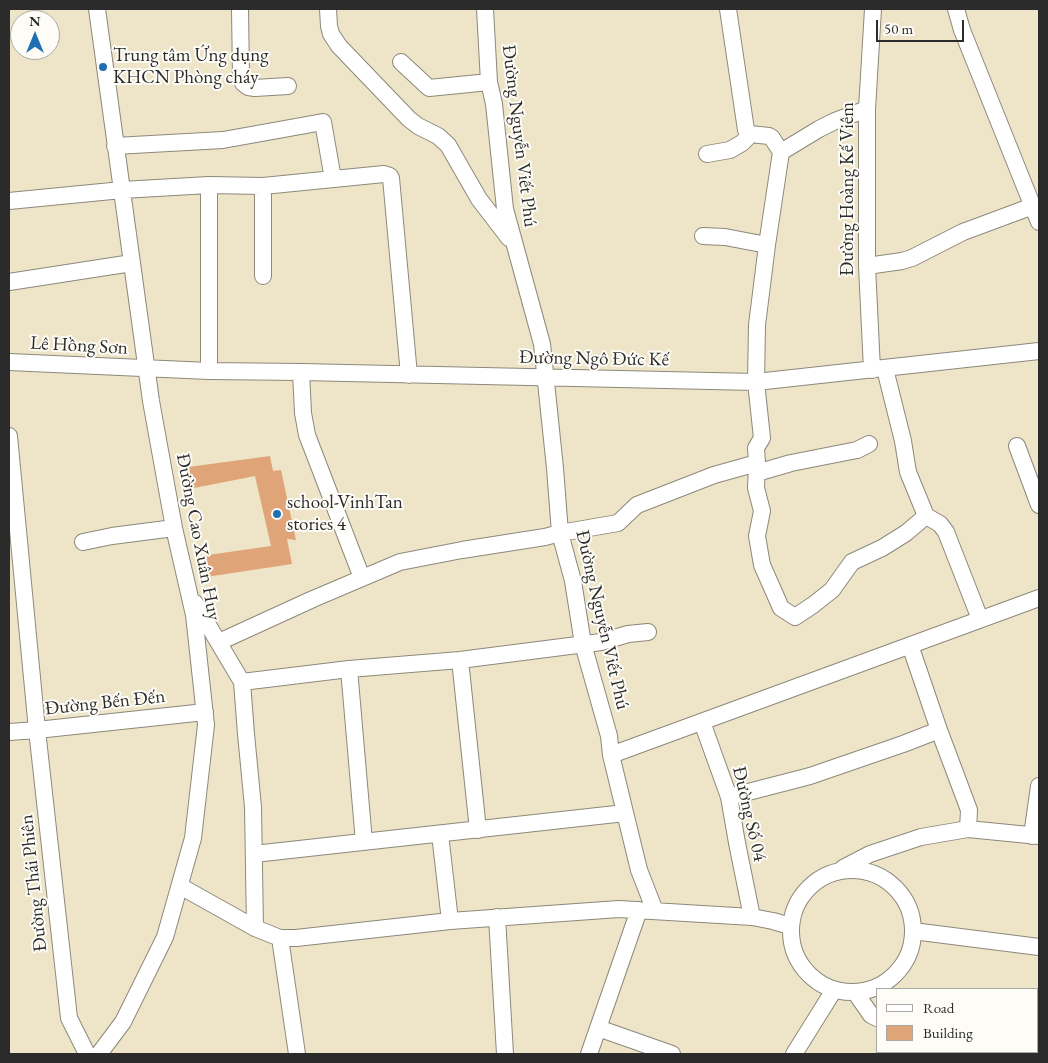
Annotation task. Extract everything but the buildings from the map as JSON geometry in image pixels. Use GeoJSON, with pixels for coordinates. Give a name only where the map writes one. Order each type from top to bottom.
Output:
{"type":"FeatureCollection","features":[{"type":"Feature","properties":{"kind":"street","name":"Đường Cao Xuân Huy"},"geometry":{"type":"LineString","coordinates":[[96,9],[151,401],[174,528],[194,615],[206,725],[193,838],[165,938],[124,1022],[99,1054]]}},
{"type":"Feature","properties":{"kind":"street"},"geometry":{"type":"LineString","coordinates":[[240,9],[241,77],[243,83],[248,87],[254,88],[288,86]]}},
{"type":"Feature","properties":{"kind":"street"},"geometry":{"type":"LineString","coordinates":[[328,9],[331,34],[339,46],[409,119],[438,136],[448,145],[479,199],[514,244]]}},
{"type":"Feature","properties":{"kind":"street","name":"Đường Nguyễn Viết Phú"},"geometry":{"type":"LineString","coordinates":[[485,9],[489,82],[494,104],[505,208],[542,344],[560,533],[573,581],[583,644],[609,736],[611,755],[647,910]]}},
{"type":"Feature","properties":{"kind":"street"},"geometry":{"type":"LineString","coordinates":[[708,154],[730,150],[742,143],[747,138],[748,133],[728,9]]}},
{"type":"Feature","properties":{"kind":"street","name":"Đường Hoàng Kế Viêm"},"geometry":{"type":"LineString","coordinates":[[873,9],[867,109],[867,266],[879,369],[903,441],[908,472],[926,516]]}},
{"type":"Feature","properties":{"kind":"street"},"geometry":{"type":"LineString","coordinates":[[956,9],[962,30],[1039,222]]}},
{"type":"Feature","properties":{"kind":"street"},"geometry":{"type":"LineString","coordinates":[[401,62],[429,88],[489,82]]}},
{"type":"Feature","properties":{"kind":"street"},"geometry":{"type":"LineString","coordinates":[[781,152],[834,121],[867,109]]}},
{"type":"Feature","properties":{"kind":"street"},"geometry":{"type":"LineString","coordinates":[[116,146],[222,140],[323,122],[334,179]]}},
{"type":"Feature","properties":{"kind":"street"},"geometry":{"type":"LineString","coordinates":[[748,133],[769,136],[781,152],[766,245],[757,324],[756,382],[762,438],[756,448],[756,488],[762,511],[757,536],[762,565],[781,608],[795,617],[813,606],[832,590],[852,562],[882,548],[906,533],[926,516],[940,524],[946,532],[980,619]]}},
{"type":"Feature","properties":{"kind":"street"},"geometry":{"type":"LineString","coordinates":[[9,201],[122,190],[209,185],[262,186],[384,174],[390,176],[409,375]]}},
{"type":"Feature","properties":{"kind":"street"},"geometry":{"type":"LineString","coordinates":[[209,185],[209,371]]}},
{"type":"Feature","properties":{"kind":"street"},"geometry":{"type":"LineString","coordinates":[[262,186],[263,276]]}},
{"type":"Feature","properties":{"kind":"street"},"geometry":{"type":"LineString","coordinates":[[867,266],[912,258],[963,232],[1033,206]]}},
{"type":"Feature","properties":{"kind":"street"},"geometry":{"type":"LineString","coordinates":[[703,236],[724,237],[766,245]]}},
{"type":"Feature","properties":{"kind":"street"},"geometry":{"type":"LineString","coordinates":[[9,282],[132,263]]}},
{"type":"Feature","properties":{"kind":"street","name":"Đường Ngô Đức Kế"},"geometry":{"type":"LineString","coordinates":[[147,369],[756,382],[1039,351]]}},
{"type":"Feature","properties":{"kind":"street","name":"Lê Hồng Sơn"},"geometry":{"type":"LineString","coordinates":[[9,362],[147,369]]}},
{"type":"Feature","properties":{"kind":"street"},"geometry":{"type":"LineString","coordinates":[[301,372],[303,413],[310,447],[362,578]]}},
{"type":"Feature","properties":{"kind":"street","name":"Đường Thái Phiên"},"geometry":{"type":"LineString","coordinates":[[9,436],[37,730],[69,1018],[87,1054]]}},
{"type":"Feature","properties":{"kind":"street"},"geometry":{"type":"LineString","coordinates":[[757,463],[760,472],[791,463],[856,450],[869,444]]}},
{"type":"Feature","properties":{"kind":"street"},"geometry":{"type":"LineString","coordinates":[[1017,446],[1039,505]]}},
{"type":"Feature","properties":{"kind":"street"},"geometry":{"type":"LineString","coordinates":[[219,642],[400,562],[462,550],[545,538],[560,533],[618,523],[638,505],[714,475],[757,463]]}},
{"type":"Feature","properties":{"kind":"street"},"geometry":{"type":"LineString","coordinates":[[83,542],[112,536],[174,528]]}},
{"type":"Feature","properties":{"kind":"street"},"geometry":{"type":"LineString","coordinates":[[190,595],[242,682],[254,807],[255,928]]}},
{"type":"Feature","properties":{"kind":"street"},"geometry":{"type":"LineString","coordinates":[[611,755],[1039,598]]}},
{"type":"Feature","properties":{"kind":"street"},"geometry":{"type":"LineString","coordinates":[[242,682],[349,669],[460,660],[601,642],[628,634],[648,632]]}},
{"type":"Feature","properties":{"kind":"street"},"geometry":{"type":"LineString","coordinates":[[910,645],[939,730],[970,810],[968,829]]}},
{"type":"Feature","properties":{"kind":"street"},"geometry":{"type":"LineString","coordinates":[[460,660],[478,830]]}},
{"type":"Feature","properties":{"kind":"street"},"geometry":{"type":"LineString","coordinates":[[349,669],[364,842]]}},
{"type":"Feature","properties":{"kind":"street","name":"Đường Bến Đến"},"geometry":{"type":"LineString","coordinates":[[9,732],[204,712]]}},
{"type":"Feature","properties":{"kind":"street","name":"Đường Số 04"},"geometry":{"type":"LineString","coordinates":[[702,722],[729,797],[736,843],[752,917]]}},
{"type":"Feature","properties":{"kind":"street"},"geometry":{"type":"LineString","coordinates":[[729,797],[810,776],[939,730]]}},
{"type":"Feature","properties":{"kind":"street"},"geometry":{"type":"LineString","coordinates":[[839,871],[858,870],[878,874],[894,885],[906,900],[913,920],[913,941],[906,961],[893,977],[876,988],[855,992],[834,990],[815,980],[801,965],[792,947],[790,926],[795,907],[805,890],[821,878],[839,871],[870,854],[921,837],[968,829],[1035,836],[1039,786]]}},
{"type":"Feature","properties":{"kind":"street"},"geometry":{"type":"LineString","coordinates":[[254,854],[625,813]]}},
{"type":"Feature","properties":{"kind":"street"},"geometry":{"type":"LineString","coordinates":[[440,834],[450,921]]}},
{"type":"Feature","properties":{"kind":"street"},"geometry":{"type":"LineString","coordinates":[[180,886],[255,928],[280,938],[296,938],[450,921],[619,908],[752,917],[773,920],[790,926]]}},
{"type":"Feature","properties":{"kind":"street"},"geometry":{"type":"LineString","coordinates":[[589,1054],[647,910]]}},
{"type":"Feature","properties":{"kind":"street"},"geometry":{"type":"LineString","coordinates":[[497,918],[505,1054]]}},
{"type":"Feature","properties":{"kind":"street"},"geometry":{"type":"LineString","coordinates":[[913,931],[1039,947]]}},
{"type":"Feature","properties":{"kind":"street"},"geometry":{"type":"LineString","coordinates":[[280,938],[297,1054]]}},
{"type":"Feature","properties":{"kind":"street"},"geometry":{"type":"LineString","coordinates":[[794,1054],[834,990]]}},
{"type":"Feature","properties":{"kind":"street"},"geometry":{"type":"LineString","coordinates":[[855,992],[871,1015],[876,1018]]}},
{"type":"Feature","properties":{"kind":"street"},"geometry":{"type":"LineString","coordinates":[[598,1028],[672,1054]]}},
{"type":"Feature","properties":{"kind":"place","name":"Trung tâm Ứng dụng KHCN Phòng cháy"},"geometry":{"type":"Point","coordinates":[103,67]}},
{"type":"Feature","properties":{"kind":"place","name":"school-VinhTan stories 4"},"geometry":{"type":"Point","coordinates":[277,514]}}]}
